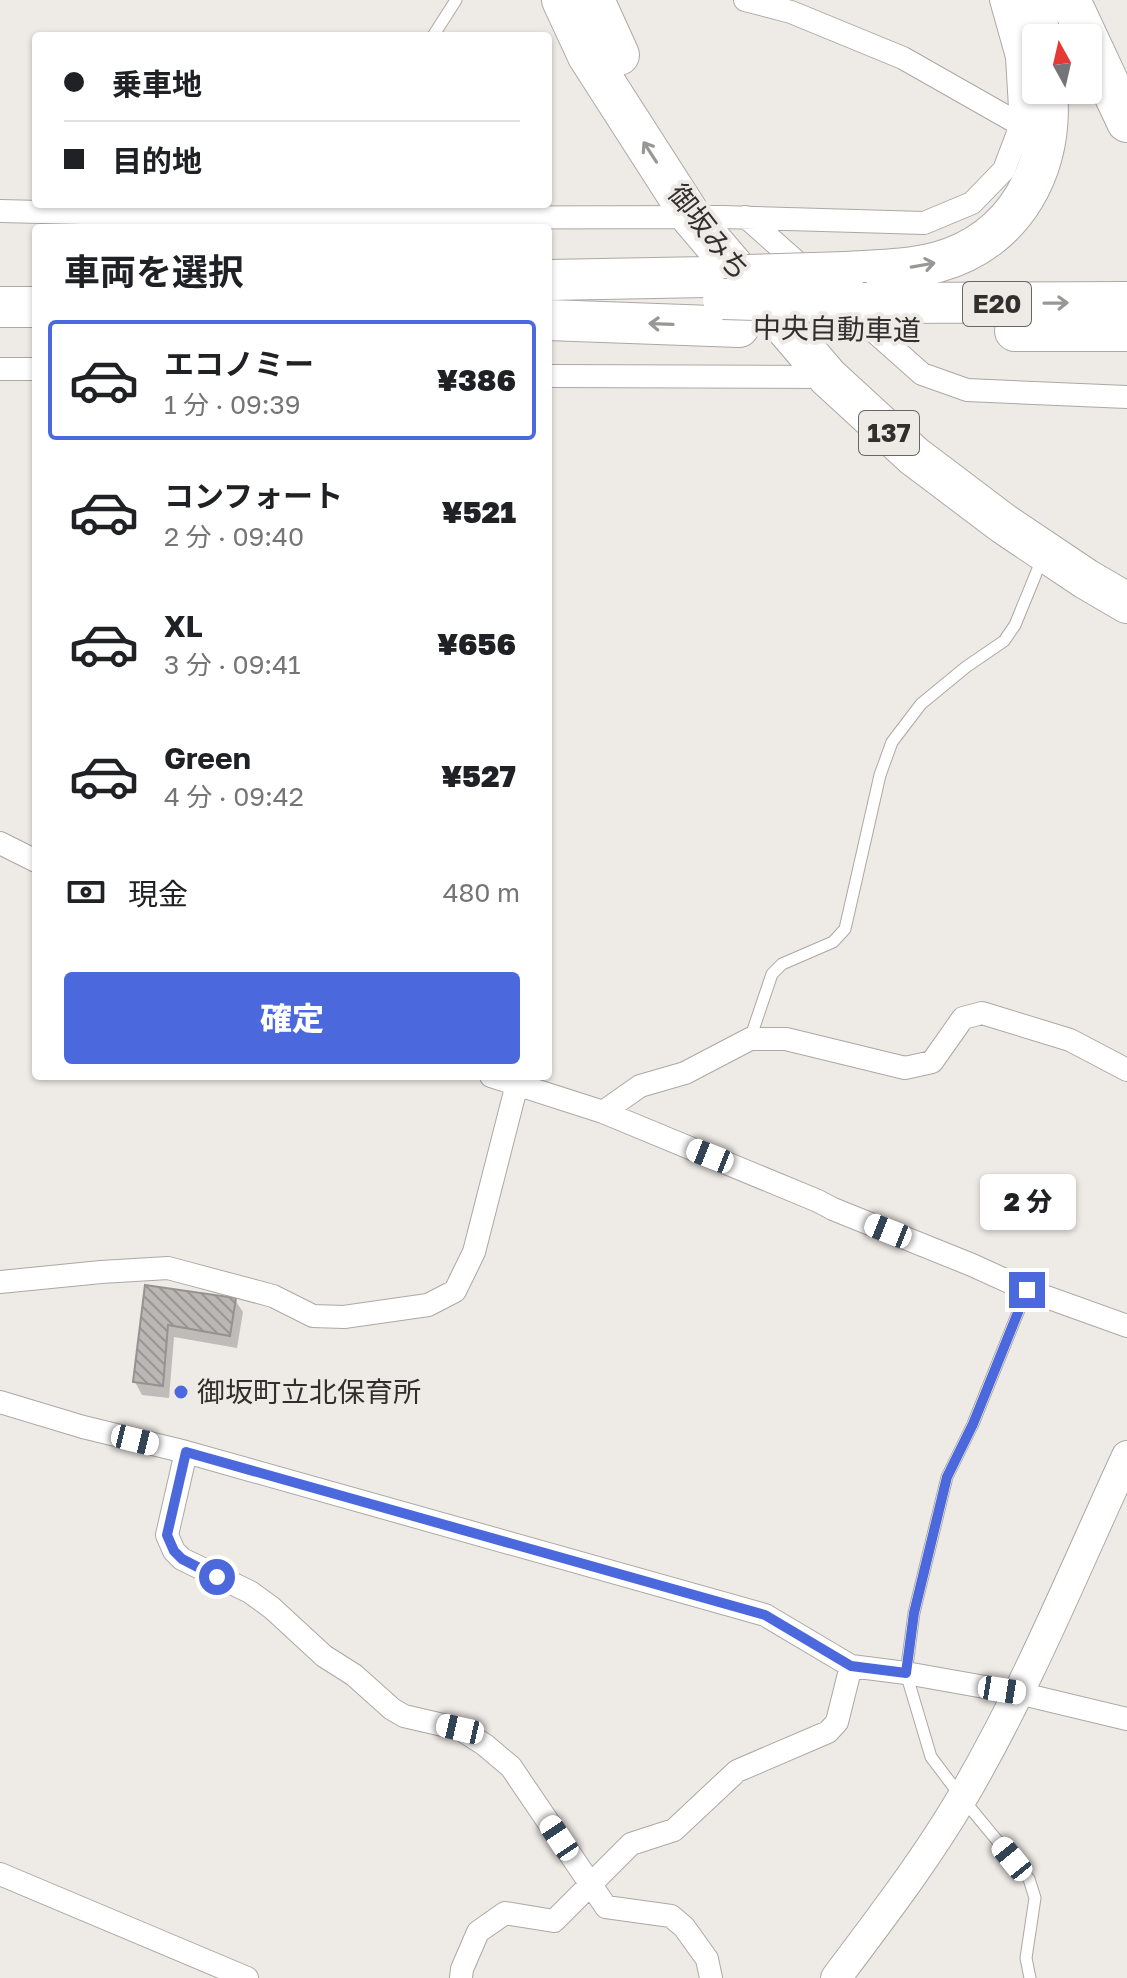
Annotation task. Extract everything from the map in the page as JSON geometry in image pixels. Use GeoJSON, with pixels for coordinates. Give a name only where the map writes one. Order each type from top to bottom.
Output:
{"type":"FeatureCollection","features":[{"type":"Feature","properties":{"kind":"highway"},"geometry":{"type":"LineString","coordinates":[[545,0],[603,56]]}},
{"type":"Feature","properties":{"kind":"highway","name":"御坂みち"},"geometry":{"type":"LineString","coordinates":[[562,0],[720,217],[828,377],[914,456],[1004,524],[1127,603]]}},
{"type":"Feature","properties":{"kind":"highway"},"geometry":{"type":"LineString","coordinates":[[591,0],[603,56]]}},
{"type":"Feature","properties":{"kind":"highway"},"geometry":{"type":"LineString","coordinates":[[1032,0],[1038,24]]}},
{"type":"Feature","properties":{"kind":"highway"},"geometry":{"type":"LineString","coordinates":[[1070,0],[1127,122]]}},
{"type":"Feature","properties":{"kind":"highway"},"geometry":{"type":"LineString","coordinates":[[1090,0],[1127,76]]}},
{"type":"Feature","properties":{"kind":"highway"},"geometry":{"type":"LineString","coordinates":[[552,280],[723,301],[864,302],[908,267],[936,263],[966,253],[989,238],[1014,214],[1029,192],[1039,165],[1046,135],[1047,104]]}},
{"type":"Feature","properties":{"kind":"highway","name":"御坂みち"},"geometry":{"type":"LineString","coordinates":[[720,217],[833,344],[932,438],[1062,536],[1127,575]]}},
{"type":"Feature","properties":{"kind":"highway"},"geometry":{"type":"LineString","coordinates":[[0,280],[32,280]]}},
{"type":"Feature","properties":{"kind":"highway","name":"中央自動車道"},"geometry":{"type":"LineString","coordinates":[[552,295],[723,301],[1127,302]]}},
{"type":"Feature","properties":{"kind":"highway","name":"中央自動車道"},"geometry":{"type":"LineString","coordinates":[[552,320],[723,301]]}},
{"type":"Feature","properties":{"kind":"highway","name":"中央自動車道"},"geometry":{"type":"LineString","coordinates":[[864,302],[1016,331],[1127,331]]}},
{"type":"Feature","properties":{"kind":"highway"},"geometry":{"type":"LineString","coordinates":[[0,307],[32,307]]}},
{"type":"Feature","properties":{"kind":"highway"},"geometry":{"type":"LineString","coordinates":[[1016,331],[1038,348],[1127,347]]}},
{"type":"Feature","properties":{"kind":"street"},"geometry":{"type":"LineString","coordinates":[[745,0],[791,12],[903,58],[1021,125]]}},
{"type":"Feature","properties":{"kind":"street"},"geometry":{"type":"LineString","coordinates":[[0,211],[295,217],[720,217],[924,223],[972,203],[1004,170],[1021,125],[1017,57],[1001,0]]}},
{"type":"Feature","properties":{"kind":"street"},"geometry":{"type":"LineString","coordinates":[[720,217],[922,374],[967,390],[1127,397]]}},
{"type":"Feature","properties":{"kind":"street"},"geometry":{"type":"LineString","coordinates":[[0,369],[32,369]]}},
{"type":"Feature","properties":{"kind":"street"},"geometry":{"type":"LineString","coordinates":[[552,376],[828,377]]}},
{"type":"Feature","properties":{"kind":"street"},"geometry":{"type":"LineString","coordinates":[[0,843],[32,859]]}},
{"type":"Feature","properties":{"kind":"street"},"geometry":{"type":"LineString","coordinates":[[603,1112],[640,1086],[685,1073],[750,1039],[786,1039],[905,1068],[932,1062],[963,1018],[982,1013],[1070,1040],[1127,1070]]}},
{"type":"Feature","properties":{"kind":"street"},"geometry":{"type":"LineString","coordinates":[[504,1080],[603,1112],[1027,1290],[1127,1326]]}},
{"type":"Feature","properties":{"kind":"street"},"geometry":{"type":"LineString","coordinates":[[0,1282],[168,1268],[273,1296],[313,1316],[344,1317],[428,1305],[455,1291],[474,1252],[517,1084]]}},
{"type":"Feature","properties":{"kind":"street"},"geometry":{"type":"LineString","coordinates":[[0,1402],[765,1615],[851,1666],[1018,1693],[1127,1719]]}},
{"type":"Feature","properties":{"kind":"street"},"geometry":{"type":"LineString","coordinates":[[186,1452],[167,1535],[174,1551],[182,1559],[250,1592],[392,1709],[404,1716],[460,1729],[485,1745],[511,1767],[606,1907],[671,1916],[684,1927],[707,1959],[711,1978]]}},
{"type":"Feature","properties":{"kind":"street"},"geometry":{"type":"LineString","coordinates":[[836,1978],[935,1843],[992,1745],[1127,1456]]}},
{"type":"Feature","properties":{"kind":"street"},"geometry":{"type":"LineString","coordinates":[[461,1978],[478,1932],[505,1913],[554,1921],[631,1844],[674,1830],[737,1771],[828,1732],[837,1722],[851,1666]]}},
{"type":"Feature","properties":{"kind":"street"},"geometry":{"type":"LineString","coordinates":[[0,1874],[247,1978]]}},
{"type":"Feature","properties":{"kind":"lane"},"geometry":{"type":"LineString","coordinates":[[436,32],[456,0]]}},
{"type":"Feature","properties":{"kind":"lane"},"geometry":{"type":"LineString","coordinates":[[750,1039],[772,974],[782,964],[833,942],[845,929],[880,775],[892,742],[921,704],[1004,641],[1015,625],[1045,552]]}},
{"type":"Feature","properties":{"kind":"lane"},"geometry":{"type":"LineString","coordinates":[[1027,1290],[973,1424],[947,1477],[914,1613],[906,1673],[931,1757],[1029,1879],[1035,1898],[1026,1958],[1030,1978]]}},
{"type":"Feature","properties":{"kind":"building"},"geometry":{"type":"Polygon","coordinates":[[[145,1285],[236,1298],[230,1336],[168,1325],[163,1386],[133,1382],[145,1285]]]}},
{"type":"Feature","properties":{"kind":"place","name":"御坂町立北保育所"},"geometry":{"type":"Point","coordinates":[181,1392]}},
{"type":"Feature","properties":{"kind":"route"},"geometry":{"type":"LineString","coordinates":[[217,1577],[182,1559],[174,1551],[167,1535],[186,1452],[765,1615],[851,1666],[906,1673],[914,1613],[947,1477],[973,1424],[1027,1290]]}}]}
